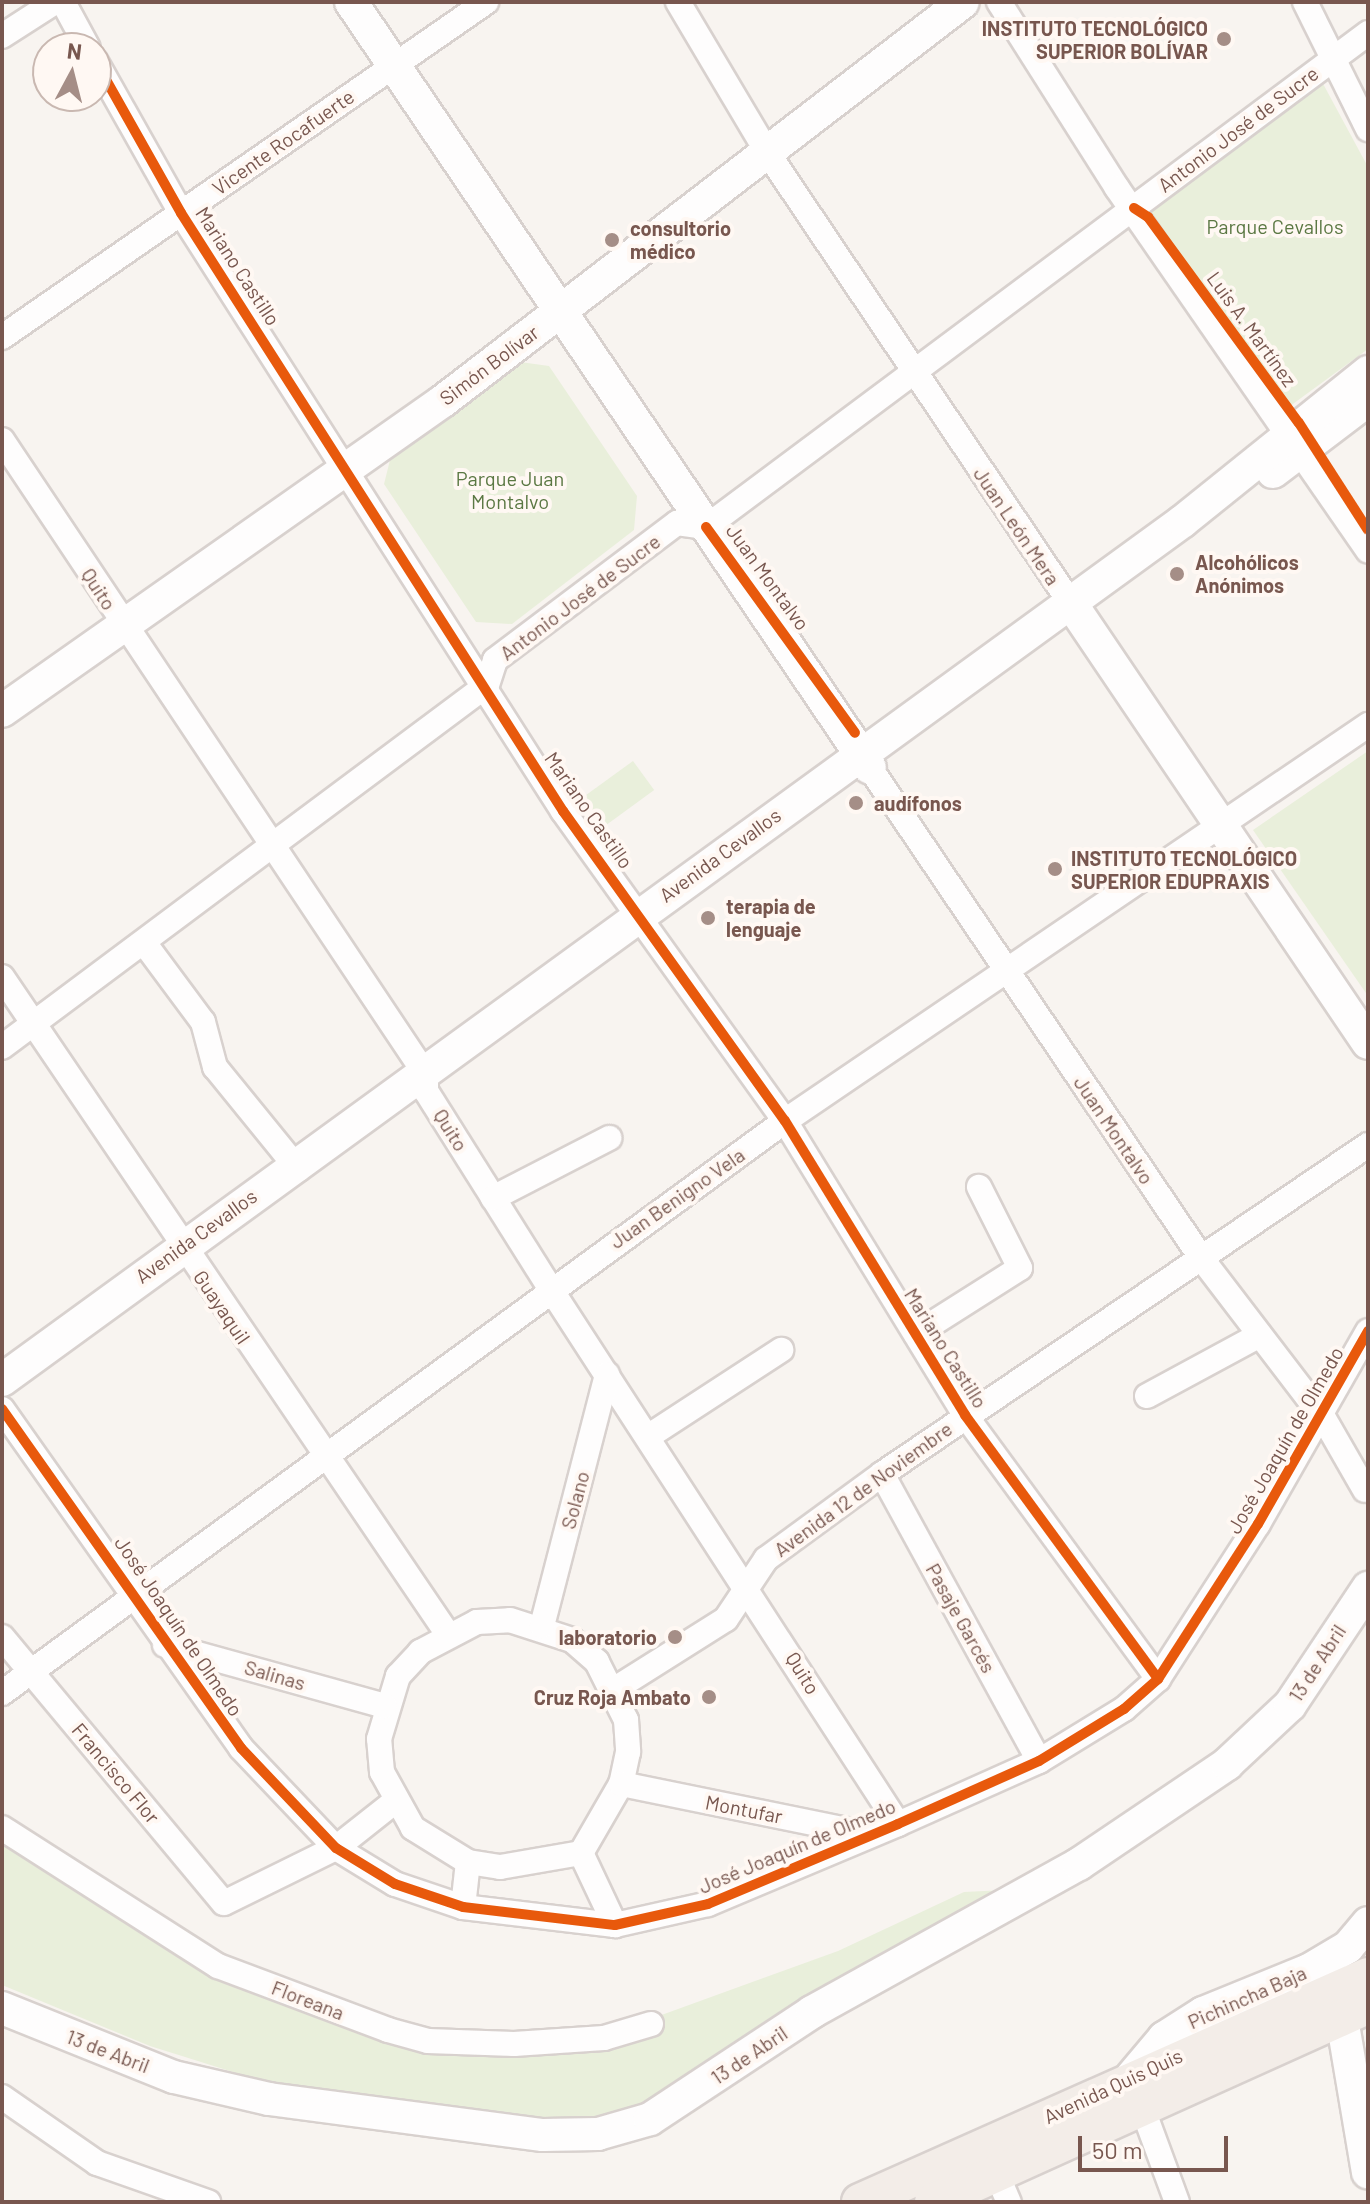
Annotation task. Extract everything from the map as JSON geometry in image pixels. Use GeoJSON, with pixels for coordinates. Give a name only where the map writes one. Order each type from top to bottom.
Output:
{"type":"FeatureCollection","features":[{"type":"Feature","properties":{"kind":"main road","name":"Avenida Quis Quis"},"geometry":{"type":"LineString","coordinates":[[929,2192],[1136,2092],[1353,1996]]}},
{"type":"Feature","properties":{"kind":"main road","name":"Avenida Quis Quis"},"geometry":{"type":"LineString","coordinates":[[860,2202],[929,2192],[1002,2187],[1136,2092]]}},
{"type":"Feature","properties":{"kind":"street"},"geometry":{"type":"LineString","coordinates":[[2,36],[55,2]]}},
{"type":"Feature","properties":{"kind":"street"},"geometry":{"type":"LineString","coordinates":[[63,2],[79,32]]}},
{"type":"Feature","properties":{"kind":"street","name":"Juan Montalvo"},"geometry":{"type":"LineString","coordinates":[[351,2],[390,68],[560,311],[1202,1259],[1323,1417],[1365,1490]]}},
{"type":"Feature","properties":{"kind":"street","name":"Vicente Rocafuerte"},"geometry":{"type":"LineString","coordinates":[[2,337],[486,2]]}},
{"type":"Feature","properties":{"kind":"street","name":"Juan León Mera"},"geometry":{"type":"LineString","coordinates":[[678,2],[767,152],[1368,1043]]}},
{"type":"Feature","properties":{"kind":"street","name":"Simón Bolívar"},"geometry":{"type":"LineString","coordinates":[[2,711],[349,467],[560,311],[963,2]]}},
{"type":"Feature","properties":{"kind":"street","name":"Luis A. Martínez"},"geometry":{"type":"LineString","coordinates":[[999,2],[1134,208],[1368,551]]}},
{"type":"Feature","properties":{"kind":"street"},"geometry":{"type":"LineString","coordinates":[[1305,2],[1368,129]]}},
{"type":"Feature","properties":{"kind":"street","name":"Antonio José de Sucre"},"geometry":{"type":"LineString","coordinates":[[2,1047],[273,850],[487,685],[495,660],[677,523],[706,527],[1368,33]]}},
{"type":"Feature","properties":{"kind":"street","name":"Mariano Castillo"},"geometry":{"type":"LineString","coordinates":[[112,90],[181,213],[349,467],[563,811],[785,1121],[965,1415],[1158,1679]]}},
{"type":"Feature","properties":{"kind":"street","name":"Avenida Cevallos"},"geometry":{"type":"LineString","coordinates":[[1296,442],[1368,372]]}},
{"type":"Feature","properties":{"kind":"street","name":"Avenida Cevallos"},"geometry":{"type":"LineString","coordinates":[[2,1397],[188,1256],[1074,609],[1296,442],[1368,400]]}},
{"type":"Feature","properties":{"kind":"street","name":"Quito"},"geometry":{"type":"LineString","coordinates":[[2,440],[426,1083],[550,1288],[749,1587],[898,1824]]}},
{"type":"Feature","properties":{"kind":"street","name":"Juan Benigno Vela"},"geometry":{"type":"LineString","coordinates":[[2,1693],[550,1288],[785,1121],[1218,823],[1368,725]]}},
{"type":"Feature","properties":{"kind":"street"},"geometry":{"type":"LineString","coordinates":[[1246,865],[1285,891],[1368,1012]]}},
{"type":"Feature","properties":{"kind":"street"},"geometry":{"type":"LineString","coordinates":[[145,944],[203,1022],[215,1067],[298,1169]]}},
{"type":"Feature","properties":{"kind":"street","name":"Guayaquil"},"geometry":{"type":"LineString","coordinates":[[2,977],[32,1027],[447,1633]]}},
{"type":"Feature","properties":{"kind":"street","name":"Avenida Cevallos"},"geometry":{"type":"LineString","coordinates":[[2,1380],[188,1256],[298,1169],[426,1083]]}},
{"type":"Feature","properties":{"kind":"street"},"geometry":{"type":"LineString","coordinates":[[493,1198],[609,1138]]}},
{"type":"Feature","properties":{"kind":"street","name":"Avenida 12 de Noviembre"},"geometry":{"type":"LineString","coordinates":[[615,1689],[726,1619],[766,1559],[882,1474],[1368,1145]]}},
{"type":"Feature","properties":{"kind":"street"},"geometry":{"type":"LineString","coordinates":[[916,1334],[1020,1268],[979,1187]]}},
{"type":"Feature","properties":{"kind":"street","name":"José Joaquín de Olmedo"},"geometry":{"type":"LineString","coordinates":[[2,1409],[138,1594],[165,1645],[267,1782],[336,1848],[395,1884],[463,1907],[615,1925],[708,1904],[1039,1761],[1158,1679],[1323,1417],[1368,1331]]}},
{"type":"Feature","properties":{"kind":"street"},"geometry":{"type":"LineString","coordinates":[[1147,1396],[1260,1335]]}},
{"type":"Feature","properties":{"kind":"street"},"geometry":{"type":"LineString","coordinates":[[649,1436],[781,1350]]}},
{"type":"Feature","properties":{"kind":"street","name":"Solano"},"geometry":{"type":"LineString","coordinates":[[542,1626],[607,1374]]}},
{"type":"Feature","properties":{"kind":"street","name":"Pasaje Garcés"},"geometry":{"type":"LineString","coordinates":[[882,1474],[1039,1761]]}},
{"type":"Feature","properties":{"kind":"street","name":"13 de Abril"},"geometry":{"type":"LineString","coordinates":[[2,2008],[174,2077],[269,2099],[543,2135],[598,2134],[650,2119],[812,2012],[1079,1864],[1227,1764],[1290,1705],[1368,1588]]}},
{"type":"Feature","properties":{"kind":"street"},"geometry":{"type":"LineString","coordinates":[[477,1622],[542,1626],[580,1647],[615,1689],[626,1720],[621,1784],[581,1853],[500,1867],[468,1862],[413,1828],[394,1802],[382,1772],[385,1706],[398,1676],[447,1633],[477,1622]]}},
{"type":"Feature","properties":{"kind":"street","name":"Francisco Flor"},"geometry":{"type":"LineString","coordinates":[[2,1637],[224,1903],[233,1904],[336,1848]]}},
{"type":"Feature","properties":{"kind":"street","name":"Salinas"},"geometry":{"type":"LineString","coordinates":[[165,1645],[385,1706]]}},
{"type":"Feature","properties":{"kind":"street","name":"Montufar"},"geometry":{"type":"LineString","coordinates":[[621,1784],[866,1834]]}},
{"type":"Feature","properties":{"kind":"street"},"geometry":{"type":"LineString","coordinates":[[336,1848],[394,1802]]}},
{"type":"Feature","properties":{"kind":"street","name":"Floreana"},"geometry":{"type":"LineString","coordinates":[[2,1828],[218,1966],[388,2030],[428,2041],[514,2044],[604,2038],[651,2024]]}},
{"type":"Feature","properties":{"kind":"street"},"geometry":{"type":"LineString","coordinates":[[581,1853],[615,1925]]}},
{"type":"Feature","properties":{"kind":"street"},"geometry":{"type":"LineString","coordinates":[[463,1907],[468,1862]]}},
{"type":"Feature","properties":{"kind":"street","name":"Pichincha Baja"},"geometry":{"type":"LineString","coordinates":[[1136,2092],[1164,2038],[1203,2013],[1309,1970],[1348,1947],[1368,1923]]}},
{"type":"Feature","properties":{"kind":"street"},"geometry":{"type":"LineString","coordinates":[[1353,1996],[1368,2172]]}},
{"type":"Feature","properties":{"kind":"street"},"geometry":{"type":"LineString","coordinates":[[1136,2092],[1177,2202]]}},
{"type":"Feature","properties":{"kind":"street"},"geometry":{"type":"LineString","coordinates":[[2,2097],[97,2163],[208,2202]]}},
{"type":"Feature","properties":{"kind":"green space","name":"Parque Cevallos"},"geometry":{"type":"Polygon","coordinates":[[[1321,80],[1368,167],[1368,349],[1286,409],[1146,205],[1321,80]]]}},
{"type":"Feature","properties":{"kind":"green space","name":"Parque Juan Montalvo"},"geometry":{"type":"Polygon","coordinates":[[[513,361],[549,366],[637,496],[634,530],[512,624],[476,622],[384,484],[393,448],[513,361]]]}},
{"type":"Feature","properties":{"kind":"green space"},"geometry":{"type":"Polygon","coordinates":[[[1368,751],[1368,996],[1253,830],[1368,751]]]}},
{"type":"Feature","properties":{"kind":"green space"},"geometry":{"type":"Polygon","coordinates":[[[633,761],[654,790],[598,831],[577,802],[633,761]]]}},
{"type":"Feature","properties":{"kind":"green space"},"geometry":{"type":"Polygon","coordinates":[[[2,1844],[120,1916],[271,1993],[438,2032],[623,2029],[838,1951],[964,1892],[1005,1890],[639,2111],[592,2124],[262,2081],[150,2046],[2,1985],[2,1844]]]}},
{"type":"Feature","properties":{"kind":"cycle path"},"geometry":{"type":"LineString","coordinates":[[112,90],[181,213],[563,811],[785,1121],[965,1415],[1158,1679]]}},
{"type":"Feature","properties":{"kind":"cycle path"},"geometry":{"type":"LineString","coordinates":[[1134,208],[1148,217],[1299,423],[1368,530]]}},
{"type":"Feature","properties":{"kind":"cycle path"},"geometry":{"type":"LineString","coordinates":[[706,527],[855,733]]}},
{"type":"Feature","properties":{"kind":"cycle path"},"geometry":{"type":"LineString","coordinates":[[2,1409],[241,1748],[336,1848],[395,1884],[463,1907],[615,1925],[708,1904],[898,1824],[1039,1761],[1124,1709],[1158,1679],[1258,1524],[1368,1331]]}},
{"type":"Feature","properties":{"kind":"place","name":"INSTITUTO TECNOLÓGICO SUPERIOR BOLÍVAR"},"geometry":{"type":"Point","coordinates":[1224,39]}},
{"type":"Feature","properties":{"kind":"place","name":"consultorio médico"},"geometry":{"type":"Point","coordinates":[612,240]}},
{"type":"Feature","properties":{"kind":"place","name":"Alcohólicos Anónimos"},"geometry":{"type":"Point","coordinates":[1177,574]}},
{"type":"Feature","properties":{"kind":"place","name":"audífonos"},"geometry":{"type":"Point","coordinates":[856,803]}},
{"type":"Feature","properties":{"kind":"place","name":"INSTITUTO TECNOLÓGICO SUPERIOR EDUPRAXIS"},"geometry":{"type":"Point","coordinates":[1055,869]}},
{"type":"Feature","properties":{"kind":"place","name":"terapia de lenguaje"},"geometry":{"type":"Point","coordinates":[708,918]}},
{"type":"Feature","properties":{"kind":"place","name":"laboratorio"},"geometry":{"type":"Point","coordinates":[675,1637]}},
{"type":"Feature","properties":{"kind":"place","name":"Cruz Roja Ambato"},"geometry":{"type":"Point","coordinates":[709,1697]}}]}
